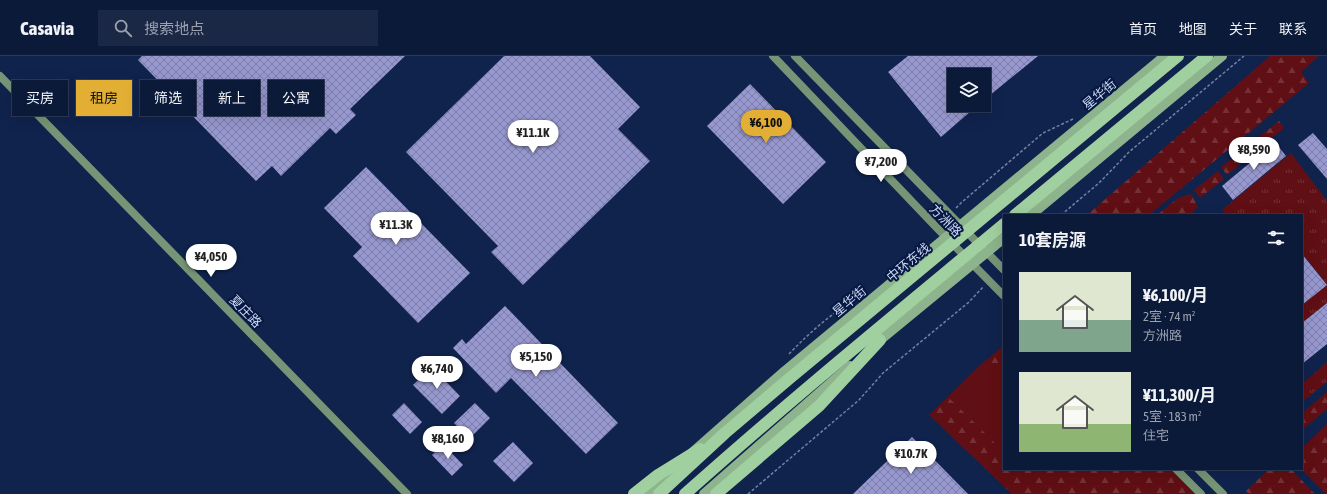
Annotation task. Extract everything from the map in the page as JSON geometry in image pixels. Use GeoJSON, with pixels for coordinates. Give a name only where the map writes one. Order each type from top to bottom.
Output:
{"type":"FeatureCollection","features":[{"type":"Feature","properties":{"kind":"highway"},"geometry":{"type":"LineString","coordinates":[[1164,68],[1175,56]]}},
{"type":"Feature","properties":{"kind":"highway","name":"中环东线"},"geometry":{"type":"LineString","coordinates":[[659,494],[790,378],[1178,56]]}},
{"type":"Feature","properties":{"kind":"highway"},"geometry":{"type":"LineString","coordinates":[[1016,214],[1207,56]]}},
{"type":"Feature","properties":{"kind":"highway"},"geometry":{"type":"LineString","coordinates":[[685,494],[798,396],[1003,225]]}},
{"type":"Feature","properties":{"kind":"highway"},"geometry":{"type":"LineString","coordinates":[[716,494],[819,406],[880,340]]}},
{"type":"Feature","properties":{"kind":"highway"},"geometry":{"type":"LineString","coordinates":[[634,494],[658,475],[725,434]]}},
{"type":"Feature","properties":{"kind":"main road","name":"方洲路"},"geometry":{"type":"LineString","coordinates":[[773,56],[946,238],[1003,295]]}},
{"type":"Feature","properties":{"kind":"main road","name":"方洲路"},"geometry":{"type":"LineString","coordinates":[[795,56],[1003,269]]}},
{"type":"Feature","properties":{"kind":"main road","name":"星华街"},"geometry":{"type":"LineString","coordinates":[[646,494],[785,371],[1165,56]]}},
{"type":"Feature","properties":{"kind":"main road"},"geometry":{"type":"LineString","coordinates":[[1032,214],[1222,56]]}},
{"type":"Feature","properties":{"kind":"main road","name":"夏庄路"},"geometry":{"type":"LineString","coordinates":[[0,76],[407,494]]}},
{"type":"Feature","properties":{"kind":"main road"},"geometry":{"type":"LineString","coordinates":[[704,494],[880,340],[1003,239]]}},
{"type":"Feature","properties":{"kind":"main road"},"geometry":{"type":"LineString","coordinates":[[1177,470],[1201,494]]}},
{"type":"Feature","properties":{"kind":"main road"},"geometry":{"type":"LineString","coordinates":[[1199,470],[1223,494]]}},
{"type":"Feature","properties":{"kind":"path"},"geometry":{"type":"LineString","coordinates":[[1062,214],[1099,183],[1129,152],[1244,56]]}},
{"type":"Feature","properties":{"kind":"path"},"geometry":{"type":"LineString","coordinates":[[950,215],[962,202],[1043,133],[1074,119]]}},
{"type":"Feature","properties":{"kind":"path"},"geometry":{"type":"LineString","coordinates":[[748,494],[859,400],[883,373],[969,302],[989,280]]}},
{"type":"Feature","properties":{"kind":"path"},"geometry":{"type":"LineString","coordinates":[[787,356],[839,308],[862,295]]}},
{"type":"Feature","properties":{"kind":"green space"},"geometry":{"type":"Polygon","coordinates":[[[1270,56],[1319,56],[1301,72],[1309,83],[1150,214],[1088,214],[1270,56]]]}},
{"type":"Feature","properties":{"kind":"green space"},"geometry":{"type":"Polygon","coordinates":[[[1279,121],[1284,128],[1227,175],[1221,167],[1279,121]]]}},
{"type":"Feature","properties":{"kind":"green space"},"geometry":{"type":"Polygon","coordinates":[[[1291,153],[1327,201],[1327,284],[1303,255],[1303,214],[1226,214],[1222,210],[1291,153]]]}},
{"type":"Feature","properties":{"kind":"green space"},"geometry":{"type":"Polygon","coordinates":[[[1218,171],[1224,179],[1200,198],[1194,190],[1218,171]]]}},
{"type":"Feature","properties":{"kind":"green space"},"geometry":{"type":"Polygon","coordinates":[[[1191,194],[1198,207],[1191,214],[1158,214],[1178,198],[1191,194]]]}},
{"type":"Feature","properties":{"kind":"green space"},"geometry":{"type":"Polygon","coordinates":[[[1327,284],[1327,303],[1303,322],[1303,304],[1327,284]]]}},
{"type":"Feature","properties":{"kind":"green space"},"geometry":{"type":"Polygon","coordinates":[[[1003,346],[1003,470],[1171,470],[1195,494],[1012,494],[929,415],[1003,346]]]}},
{"type":"Feature","properties":{"kind":"green space"},"geometry":{"type":"Polygon","coordinates":[[[1327,362],[1327,382],[1303,401],[1303,383],[1327,362]]]}},
{"type":"Feature","properties":{"kind":"green space"},"geometry":{"type":"Polygon","coordinates":[[[981,364],[1003,385],[1003,419],[987,435],[948,397],[981,364]]]}},
{"type":"Feature","properties":{"kind":"green space"},"geometry":{"type":"Polygon","coordinates":[[[1327,392],[1327,409],[1303,429],[1303,412],[1327,392]]]}},
{"type":"Feature","properties":{"kind":"green space"},"geometry":{"type":"Polygon","coordinates":[[[1327,424],[1327,494],[1302,470],[1303,447],[1327,424]]]}},
{"type":"Feature","properties":{"kind":"green space"},"geometry":{"type":"Polygon","coordinates":[[[1003,430],[1003,453],[992,440],[1003,430]]]}},
{"type":"Feature","properties":{"kind":"green space"},"geometry":{"type":"Polygon","coordinates":[[[1268,470],[1292,470],[1315,494],[1249,494],[1246,491],[1268,470]]]}},
{"type":"Feature","properties":{"kind":"building"},"geometry":{"type":"Polygon","coordinates":[[[142,56],[405,56],[350,109],[356,115],[336,134],[330,128],[281,176],[272,166],[256,181],[193,116],[196,116],[196,80],[158,80],[138,60],[142,56]]]}},
{"type":"Feature","properties":{"kind":"building"},"geometry":{"type":"Polygon","coordinates":[[[504,56],[590,56],[640,107],[618,129],[650,161],[523,285],[491,252],[498,246],[406,152],[504,56]]]}},
{"type":"Feature","properties":{"kind":"building"},"geometry":{"type":"Polygon","coordinates":[[[908,56],[1038,56],[991,94],[991,68],[947,68],[947,112],[970,112],[941,137],[888,72],[908,56]]]}},
{"type":"Feature","properties":{"kind":"building"},"geometry":{"type":"Polygon","coordinates":[[[750,84],[826,162],[783,204],[707,126],[750,84]]]}},
{"type":"Feature","properties":{"kind":"building"},"geometry":{"type":"Polygon","coordinates":[[[1313,133],[1327,149],[1327,179],[1298,145],[1313,133]]]}},
{"type":"Feature","properties":{"kind":"building"},"geometry":{"type":"Polygon","coordinates":[[[1275,142],[1286,156],[1233,200],[1222,186],[1275,142]]]}},
{"type":"Feature","properties":{"kind":"building"},"geometry":{"type":"Polygon","coordinates":[[[366,167],[470,273],[418,323],[353,256],[362,247],[324,208],[366,167]]]}},
{"type":"Feature","properties":{"kind":"building"},"geometry":{"type":"Polygon","coordinates":[[[1303,255],[1327,285],[1303,304],[1303,255]]]}},
{"type":"Feature","properties":{"kind":"building"},"geometry":{"type":"Polygon","coordinates":[[[1327,303],[1327,344],[1303,363],[1303,322],[1327,303]]]}},
{"type":"Feature","properties":{"kind":"building"},"geometry":{"type":"Polygon","coordinates":[[[505,306],[618,423],[586,454],[511,378],[496,393],[453,348],[462,339],[466,344],[505,306]]]}},
{"type":"Feature","properties":{"kind":"building"},"geometry":{"type":"Polygon","coordinates":[[[432,367],[460,396],[442,414],[413,385],[432,367]]]}},
{"type":"Feature","properties":{"kind":"building"},"geometry":{"type":"Polygon","coordinates":[[[404,403],[422,422],[410,434],[392,415],[404,403]]]}},
{"type":"Feature","properties":{"kind":"building"},"geometry":{"type":"Polygon","coordinates":[[[475,403],[490,418],[469,439],[454,423],[475,403]]]}},
{"type":"Feature","properties":{"kind":"building"},"geometry":{"type":"Polygon","coordinates":[[[912,437],[968,494],[853,494],[912,437]]]}},
{"type":"Feature","properties":{"kind":"building"},"geometry":{"type":"Polygon","coordinates":[[[513,442],[533,463],[514,482],[493,461],[513,442]]]}},
{"type":"Feature","properties":{"kind":"building"},"geometry":{"type":"Polygon","coordinates":[[[443,444],[463,465],[452,476],[432,455],[443,444]]]}}]}
